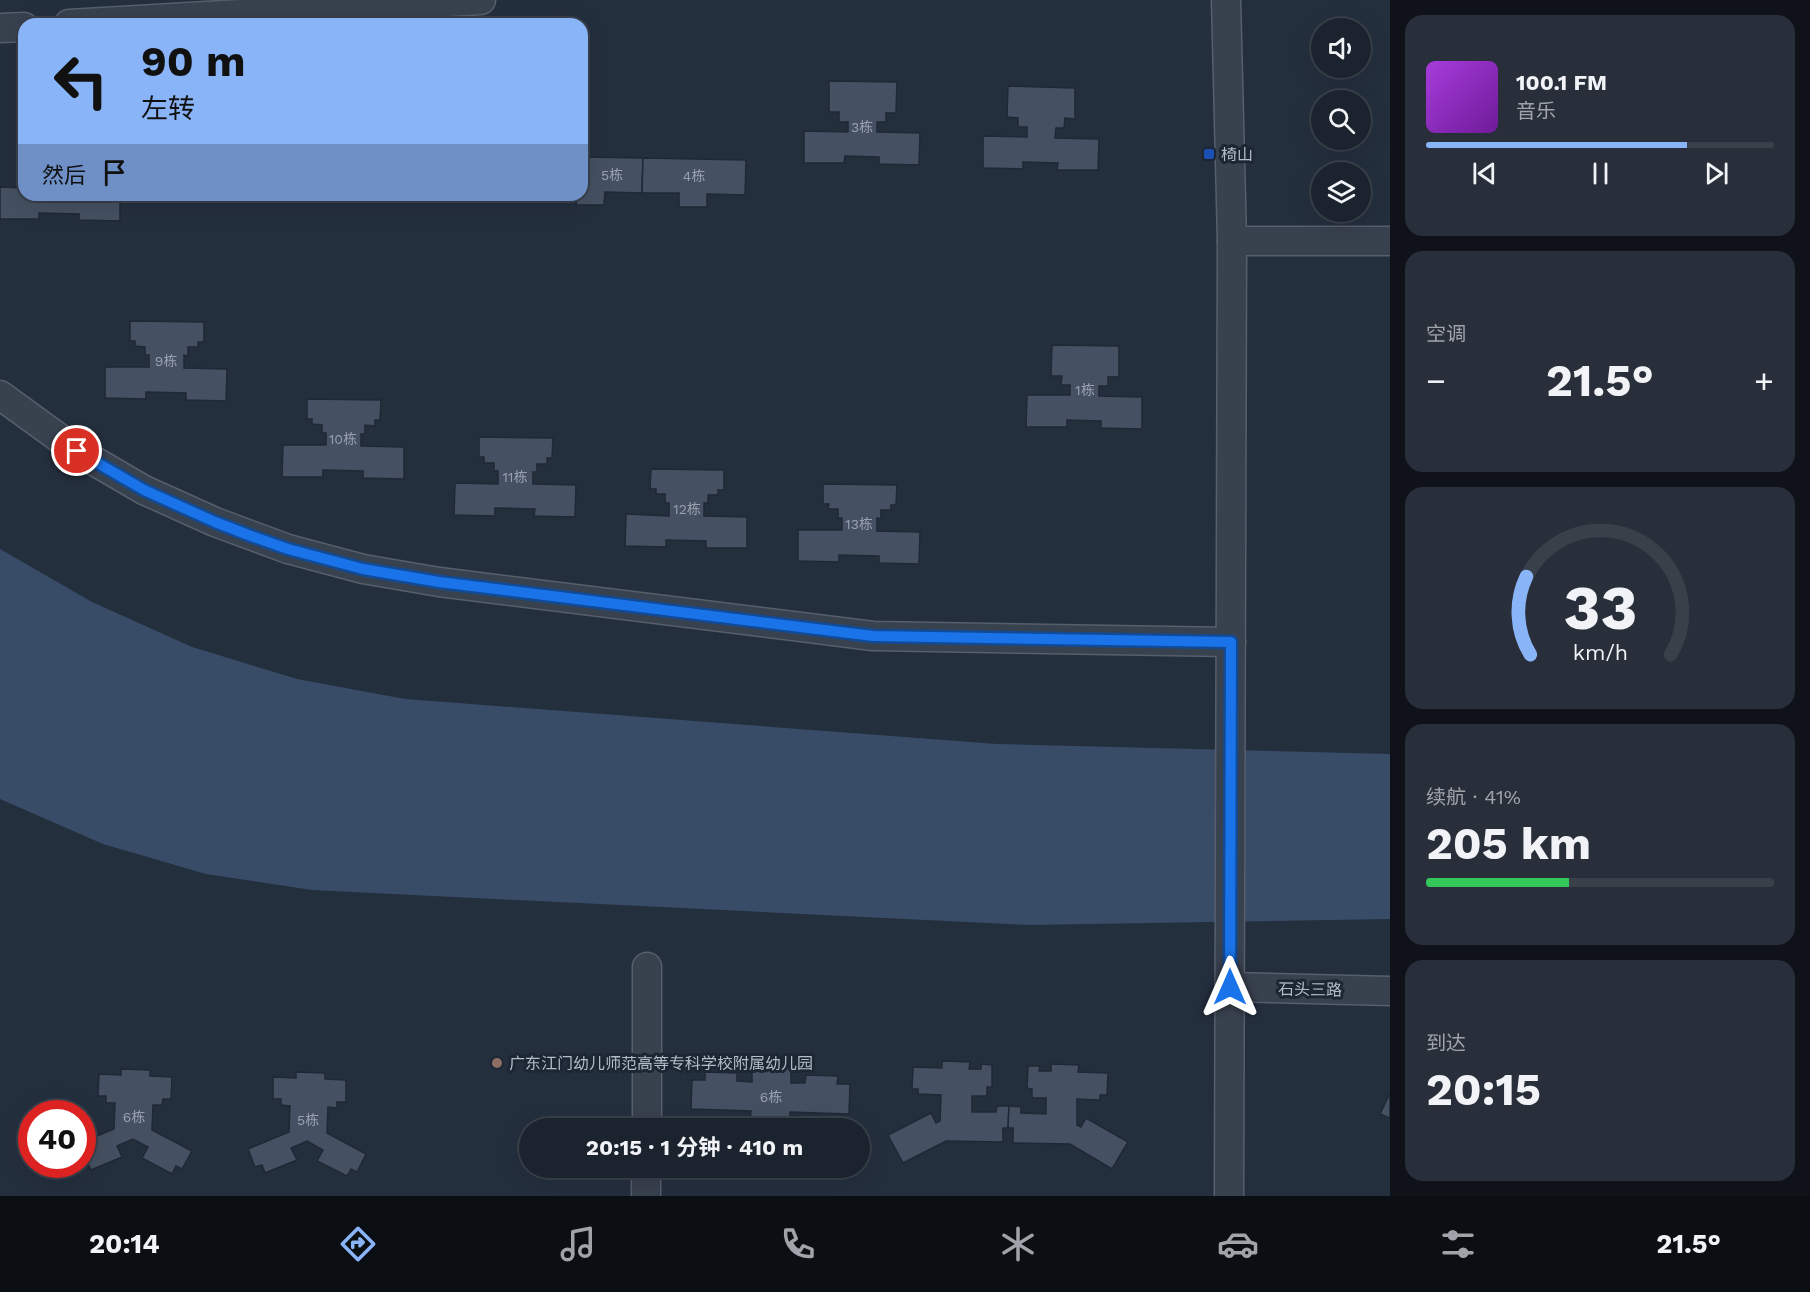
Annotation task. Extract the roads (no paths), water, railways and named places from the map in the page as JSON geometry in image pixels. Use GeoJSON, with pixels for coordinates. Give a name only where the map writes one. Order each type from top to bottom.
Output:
{"type":"FeatureCollection","features":[{"type":"Feature","properties":{"kind":"street"},"geometry":{"type":"LineString","coordinates":[[172,18],[480,0]]}},
{"type":"Feature","properties":{"kind":"street"},"geometry":{"type":"LineString","coordinates":[[1226,0],[1232,241],[1229,1196]]}},
{"type":"Feature","properties":{"kind":"street"},"geometry":{"type":"LineString","coordinates":[[0,28],[18,27]]}},
{"type":"Feature","properties":{"kind":"street"},"geometry":{"type":"LineString","coordinates":[[1232,241],[1390,241]]}},
{"type":"Feature","properties":{"kind":"street"},"geometry":{"type":"LineString","coordinates":[[0,395],[77,451],[144,490],[215,522],[288,549],[363,569],[439,582],[873,636],[1231,642]]}},
{"type":"Feature","properties":{"kind":"street"},"geometry":{"type":"LineString","coordinates":[[647,967],[647,1118]]}},
{"type":"Feature","properties":{"kind":"street","name":"石头三路"},"geometry":{"type":"LineString","coordinates":[[1230,977],[1390,991]]}},
{"type":"Feature","properties":{"kind":"street"},"geometry":{"type":"LineString","coordinates":[[646,1178],[646,1196]]}},
{"type":"Feature","properties":{"kind":"water"},"geometry":{"type":"Polygon","coordinates":[[[0,549],[92,602],[192,647],[297,679],[405,699],[997,744],[1390,754],[1390,919],[1028,925],[312,890],[206,874],[103,844],[0,799],[0,549]]]}},
{"type":"Feature","properties":{"kind":"place","name":"椅山"},"geometry":{"type":"Point","coordinates":[1209,154]}},
{"type":"Feature","properties":{"kind":"place","name":"广东江门幼儿师范高等专科学校附属幼儿园"},"geometry":{"type":"Point","coordinates":[497,1063]}}]}
